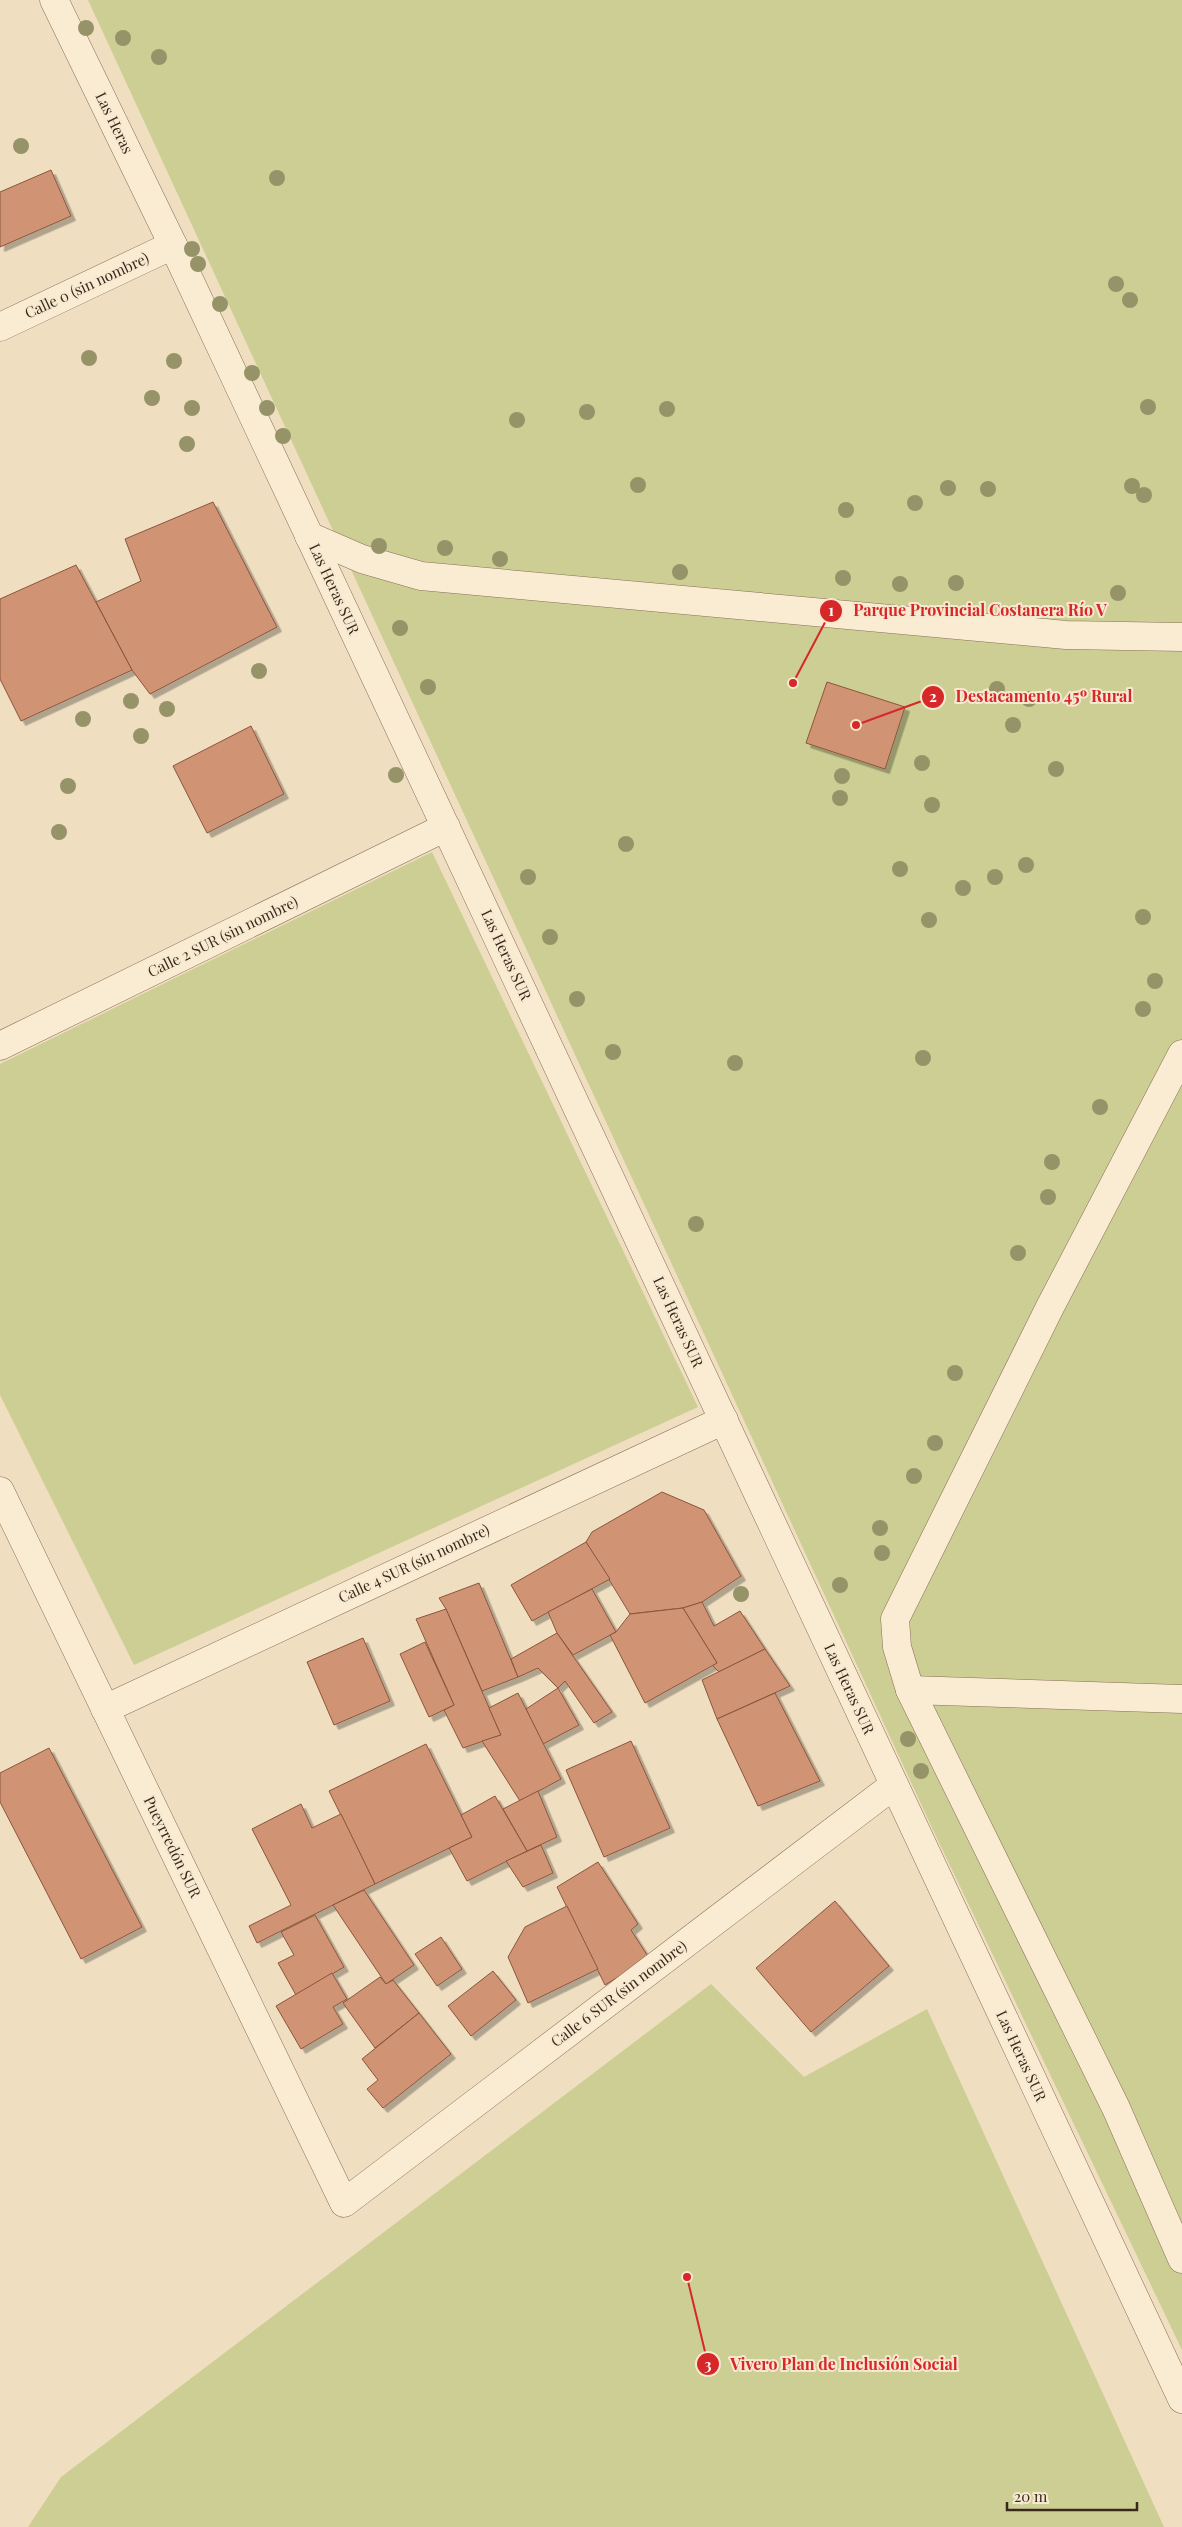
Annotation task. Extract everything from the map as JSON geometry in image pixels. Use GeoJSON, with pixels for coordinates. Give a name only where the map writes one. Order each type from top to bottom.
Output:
{"type":"FeatureCollection","features":[{"type":"Feature","properties":{"kind":"street","name":"Las Heras"},"geometry":{"type":"LineString","coordinates":[[54,0],[173,245]]}},
{"type":"Feature","properties":{"kind":"street","name":"Calle 0 (sin nombre)"},"geometry":{"type":"LineString","coordinates":[[0,327],[173,245]]}},
{"type":"Feature","properties":{"kind":"street","name":"Las Heras SUR"},"geometry":{"type":"LineString","coordinates":[[173,245],[1182,2399]]}},
{"type":"Feature","properties":{"kind":"street"},"geometry":{"type":"LineString","coordinates":[[309,536],[362,559],[421,576],[1066,635],[1182,637]]}},
{"type":"Feature","properties":{"kind":"street","name":"Calle 2 SUR (sin nombre)"},"geometry":{"type":"LineString","coordinates":[[0,1046],[446,828]]}},
{"type":"Feature","properties":{"kind":"street"},"geometry":{"type":"LineString","coordinates":[[1182,1054],[1050,1307],[895,1619],[897,1647],[910,1690],[1116,2108],[1182,2259]]}},
{"type":"Feature","properties":{"kind":"street","name":"Calle 4 SUR (sin nombre)"},"geometry":{"type":"LineString","coordinates":[[105,1709],[724,1420]]}},
{"type":"Feature","properties":{"kind":"street","name":"Pueyrredón SUR"},"geometry":{"type":"LineString","coordinates":[[0,1490],[344,2203]]}},
{"type":"Feature","properties":{"kind":"street"},"geometry":{"type":"LineString","coordinates":[[910,1690],[1182,1699]]}},
{"type":"Feature","properties":{"kind":"street","name":"Calle 6 SUR (sin nombre)"},"geometry":{"type":"LineString","coordinates":[[344,2203],[894,1785]]}},
{"type":"Feature","properties":{"kind":"green space"},"geometry":{"type":"Polygon","coordinates":[[[88,0],[1182,0],[1182,2350],[934,1832],[88,0]]]}},
{"type":"Feature","properties":{"kind":"green space"},"geometry":{"type":"Polygon","coordinates":[[[432,852],[698,1407],[134,1665],[0,1395],[0,1064],[432,852]]]}},
{"type":"Feature","properties":{"kind":"green space"},"geometry":{"type":"Polygon","coordinates":[[[711,1984],[804,2077],[927,2009],[1164,2527],[28,2527],[61,2477],[711,1984]]]}},
{"type":"Feature","properties":{"kind":"building"},"geometry":{"type":"Polygon","coordinates":[[[51,170],[71,216],[0,247],[0,192],[51,170]]]}},
{"type":"Feature","properties":{"kind":"building"},"geometry":{"type":"Polygon","coordinates":[[[213,502],[277,627],[150,694],[132,670],[96,602],[141,581],[125,539],[213,502]]]}},
{"type":"Feature","properties":{"kind":"building"},"geometry":{"type":"Polygon","coordinates":[[[76,565],[132,670],[21,721],[0,679],[0,599],[76,565]]]}},
{"type":"Feature","properties":{"kind":"building"},"geometry":{"type":"Polygon","coordinates":[[[827,682],[905,707],[885,769],[806,743],[827,682]]]}},
{"type":"Feature","properties":{"kind":"building"},"geometry":{"type":"Polygon","coordinates":[[[251,726],[284,794],[207,833],[173,766],[251,726]]]}},
{"type":"Feature","properties":{"kind":"building"},"geometry":{"type":"Polygon","coordinates":[[[662,1492],[704,1510],[741,1576],[702,1602],[683,1608],[630,1614],[586,1542],[592,1532],[662,1492]]]}},
{"type":"Feature","properties":{"kind":"building"},"geometry":{"type":"Polygon","coordinates":[[[586,1542],[610,1579],[532,1621],[511,1585],[586,1542]]]}},
{"type":"Feature","properties":{"kind":"building"},"geometry":{"type":"Polygon","coordinates":[[[479,1583],[518,1677],[482,1691],[446,1609],[439,1598],[479,1583]]]}},
{"type":"Feature","properties":{"kind":"building"},"geometry":{"type":"Polygon","coordinates":[[[592,1589],[616,1632],[573,1655],[557,1633],[548,1612],[592,1589]]]}},
{"type":"Feature","properties":{"kind":"building"},"geometry":{"type":"Polygon","coordinates":[[[702,1602],[714,1626],[740,1611],[765,1649],[719,1672],[712,1665],[717,1663],[683,1608],[702,1602]]]}},
{"type":"Feature","properties":{"kind":"building"},"geometry":{"type":"Polygon","coordinates":[[[683,1608],[717,1663],[645,1703],[610,1635],[616,1632],[630,1614],[683,1608]]]}},
{"type":"Feature","properties":{"kind":"building"},"geometry":{"type":"Polygon","coordinates":[[[446,1609],[501,1735],[463,1748],[444,1710],[454,1705],[416,1619],[446,1609]]]}},
{"type":"Feature","properties":{"kind":"building"},"geometry":{"type":"Polygon","coordinates":[[[557,1633],[612,1712],[594,1723],[565,1681],[558,1688],[538,1668],[518,1677],[511,1659],[557,1633]]]}},
{"type":"Feature","properties":{"kind":"building"},"geometry":{"type":"Polygon","coordinates":[[[363,1638],[390,1701],[334,1725],[307,1662],[363,1638]]]}},
{"type":"Feature","properties":{"kind":"building"},"geometry":{"type":"Polygon","coordinates":[[[425,1642],[454,1705],[429,1717],[400,1654],[425,1642]]]}},
{"type":"Feature","properties":{"kind":"building"},"geometry":{"type":"Polygon","coordinates":[[[765,1649],[790,1686],[717,1719],[702,1680],[765,1649]]]}},
{"type":"Feature","properties":{"kind":"building"},"geometry":{"type":"Polygon","coordinates":[[[558,1688],[579,1725],[543,1744],[526,1709],[558,1688]]]}},
{"type":"Feature","properties":{"kind":"building"},"geometry":{"type":"Polygon","coordinates":[[[518,1693],[561,1779],[520,1801],[482,1741],[501,1735],[489,1708],[518,1693]]]}},
{"type":"Feature","properties":{"kind":"building"},"geometry":{"type":"Polygon","coordinates":[[[775,1693],[820,1781],[758,1806],[717,1719],[775,1693]]]}},
{"type":"Feature","properties":{"kind":"building"},"geometry":{"type":"Polygon","coordinates":[[[631,1741],[670,1828],[604,1857],[566,1770],[631,1741]]]}},
{"type":"Feature","properties":{"kind":"building"},"geometry":{"type":"Polygon","coordinates":[[[426,1744],[472,1837],[375,1884],[329,1791],[426,1744]]]}},
{"type":"Feature","properties":{"kind":"building"},"geometry":{"type":"Polygon","coordinates":[[[49,1748],[142,1927],[81,1959],[0,1802],[0,1773],[49,1748]]]}},
{"type":"Feature","properties":{"kind":"building"},"geometry":{"type":"Polygon","coordinates":[[[538,1791],[557,1837],[527,1851],[503,1809],[538,1791]]]}},
{"type":"Feature","properties":{"kind":"building"},"geometry":{"type":"Polygon","coordinates":[[[495,1796],[527,1851],[467,1881],[449,1848],[472,1837],[461,1815],[495,1796]]]}},
{"type":"Feature","properties":{"kind":"building"},"geometry":{"type":"Polygon","coordinates":[[[301,1804],[312,1828],[341,1814],[375,1884],[257,1943],[249,1926],[291,1905],[252,1829],[301,1804]]]}},
{"type":"Feature","properties":{"kind":"building"},"geometry":{"type":"Polygon","coordinates":[[[541,1845],[553,1873],[523,1887],[506,1861],[541,1845]]]}},
{"type":"Feature","properties":{"kind":"building"},"geometry":{"type":"Polygon","coordinates":[[[598,1862],[638,1924],[631,1930],[649,1958],[605,1985],[557,1887],[598,1862]]]}},
{"type":"Feature","properties":{"kind":"building"},"geometry":{"type":"Polygon","coordinates":[[[364,1890],[414,1965],[386,1984],[333,1905],[364,1890]]]}},
{"type":"Feature","properties":{"kind":"building"},"geometry":{"type":"Polygon","coordinates":[[[835,1901],[889,1966],[811,2032],[756,1968],[835,1901]]]}},
{"type":"Feature","properties":{"kind":"building"},"geometry":{"type":"Polygon","coordinates":[[[567,1906],[598,1969],[528,2003],[508,1957],[525,1927],[567,1906]]]}},
{"type":"Feature","properties":{"kind":"building"},"geometry":{"type":"Polygon","coordinates":[[[315,1915],[344,1967],[296,1995],[278,1963],[294,1955],[281,1932],[315,1915]]]}},
{"type":"Feature","properties":{"kind":"building"},"geometry":{"type":"Polygon","coordinates":[[[441,1937],[462,1969],[437,1986],[415,1954],[441,1937]]]}},
{"type":"Feature","properties":{"kind":"building"},"geometry":{"type":"Polygon","coordinates":[[[493,1971],[516,2000],[471,2036],[448,2006],[493,1971]]]}},
{"type":"Feature","properties":{"kind":"building"},"geometry":{"type":"Polygon","coordinates":[[[332,1973],[347,1999],[333,2007],[343,2024],[301,2049],[276,2006],[332,1973]]]}},
{"type":"Feature","properties":{"kind":"building"},"geometry":{"type":"Polygon","coordinates":[[[380,1977],[386,1984],[393,1980],[419,2013],[375,2048],[343,2003],[380,1977]]]}},
{"type":"Feature","properties":{"kind":"building"},"geometry":{"type":"Polygon","coordinates":[[[419,2013],[451,2054],[383,2108],[367,2089],[378,2080],[362,2059],[419,2013]]]}},
{"type":"Feature","properties":{"kind":"place","name":"Parque Provincial Costanera Río V"},"geometry":{"type":"Point","coordinates":[793,683]}},
{"type":"Feature","properties":{"kind":"place","name":"Destacamento 45º Rural"},"geometry":{"type":"Point","coordinates":[856,725]}},
{"type":"Feature","properties":{"kind":"place","name":"Vivero Plan de Inclusión Social"},"geometry":{"type":"Point","coordinates":[687,2277]}}]}
